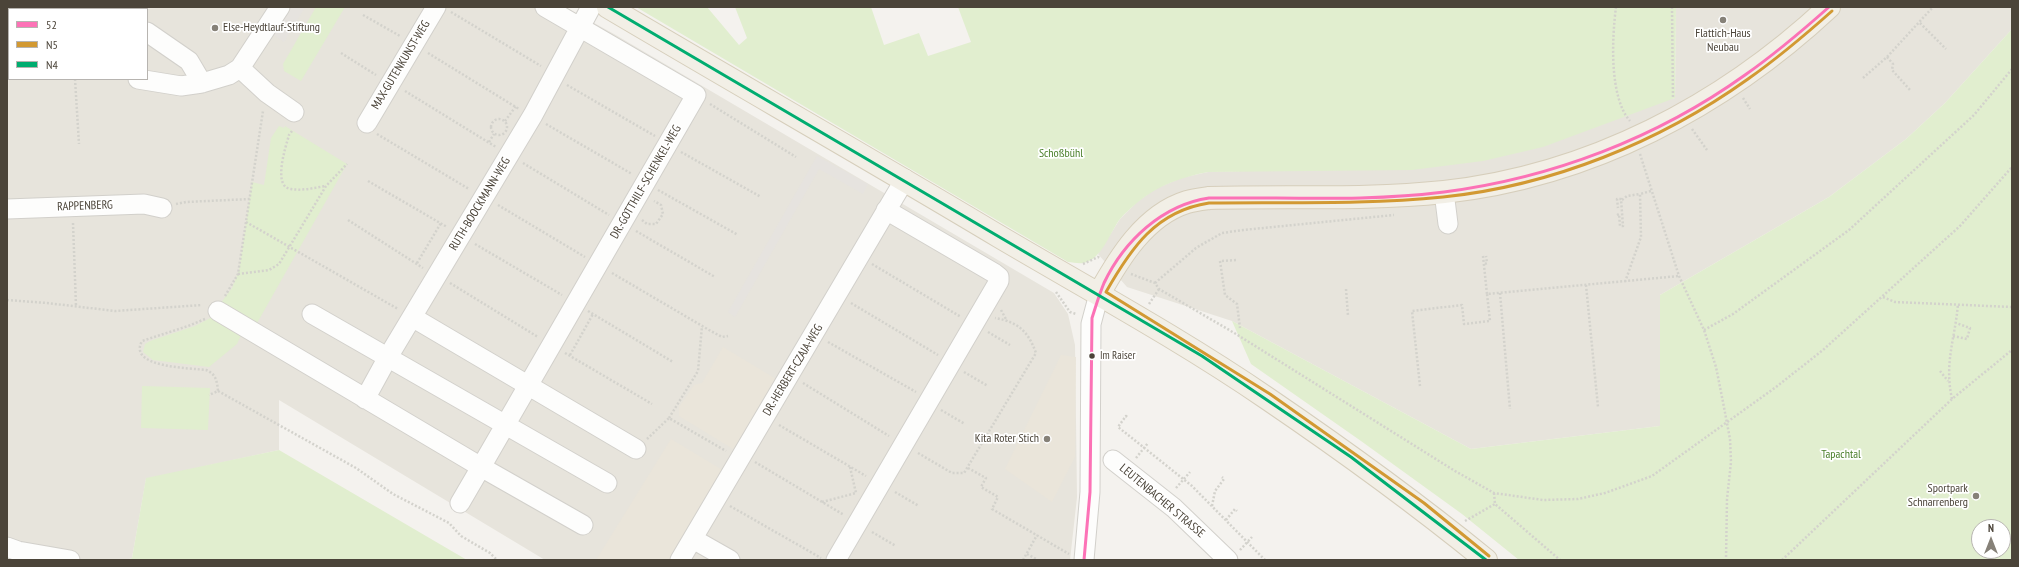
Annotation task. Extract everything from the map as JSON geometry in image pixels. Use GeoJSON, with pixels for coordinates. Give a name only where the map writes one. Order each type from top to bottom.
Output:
{"type":"FeatureCollection","features":[{"type":"Feature","properties":{"kind":"main road"},"geometry":{"type":"LineString","coordinates":[[608,7],[727,78],[905,179],[1099,294],[1267,398],[1422,507],[1486,560]]}},
{"type":"Feature","properties":{"kind":"main road"},"geometry":{"type":"LineString","coordinates":[[1099,294],[1114,267],[1136,238],[1159,217],[1187,202],[1209,198],[1376,196],[1444,192],[1486,185],[1559,168],[1593,157],[1633,131],[1733,84],[1810,25],[1829,7]]}},
{"type":"Feature","properties":{"kind":"street"},"geometry":{"type":"LineString","coordinates":[[144,80],[181,86],[202,83],[229,74],[240,68],[280,7]]}},
{"type":"Feature","properties":{"kind":"street"},"geometry":{"type":"LineString","coordinates":[[545,7],[579,27]]}},
{"type":"Feature","properties":{"kind":"street","name":"RUTH-BOOCKMANN-WEG"},"geometry":{"type":"LineString","coordinates":[[365,399],[412,317],[444,280],[469,239],[488,199],[514,158],[532,115],[560,79],[579,27],[591,7]]}},
{"type":"Feature","properties":{"kind":"street","name":"MAX-GUTENKUNST-WEG"},"geometry":{"type":"LineString","coordinates":[[371,128],[391,84],[421,49],[444,10]]}},
{"type":"Feature","properties":{"kind":"street","name":"DR.-GOTTHILF-SCHENKEL-WEG"},"geometry":{"type":"LineString","coordinates":[[456,510],[505,425],[525,385],[575,303],[632,221],[675,148],[696,95],[579,27]]}},
{"type":"Feature","properties":{"kind":"street"},"geometry":{"type":"LineString","coordinates":[[148,33],[189,61],[202,83]]}},
{"type":"Feature","properties":{"kind":"street"},"geometry":{"type":"LineString","coordinates":[[240,68],[267,93],[294,112]]}},
{"type":"Feature","properties":{"kind":"street","name":"DR.-HERBERT-CZAJA-WEG"},"geometry":{"type":"LineString","coordinates":[[680,560],[905,179]]}},
{"type":"Feature","properties":{"kind":"street"},"geometry":{"type":"LineString","coordinates":[[1444,192],[1448,224]]}},
{"type":"Feature","properties":{"kind":"street","name":"RAPPENBERG"},"geometry":{"type":"LineString","coordinates":[[7,209],[144,204],[162,208]]}},
{"type":"Feature","properties":{"kind":"street"},"geometry":{"type":"LineString","coordinates":[[836,560],[994,290],[999,277],[886,210]]}},
{"type":"Feature","properties":{"kind":"street"},"geometry":{"type":"LineString","coordinates":[[1084,560],[1090,492],[1091,324],[1099,294]]}},
{"type":"Feature","properties":{"kind":"street"},"geometry":{"type":"LineString","coordinates":[[219,308],[365,399],[583,526]]}},
{"type":"Feature","properties":{"kind":"street"},"geometry":{"type":"LineString","coordinates":[[312,314],[607,483]]}},
{"type":"Feature","properties":{"kind":"street"},"geometry":{"type":"LineString","coordinates":[[412,317],[525,385],[636,449]]}},
{"type":"Feature","properties":{"kind":"street","name":"LEUTENBACHER STRASSE"},"geometry":{"type":"LineString","coordinates":[[1113,460],[1194,526],[1228,560]]}},
{"type":"Feature","properties":{"kind":"street"},"geometry":{"type":"LineString","coordinates":[[693,539],[730,560]]}},
{"type":"Feature","properties":{"kind":"street"},"geometry":{"type":"LineString","coordinates":[[11,553],[70,560]]}},
{"type":"Feature","properties":{"kind":"path"},"geometry":{"type":"LineString","coordinates":[[1616,7],[1612,49],[1614,73],[1621,104],[1633,131],[1679,276],[1704,330],[1716,367],[1726,421],[1731,462],[1727,499],[1726,560]]}},
{"type":"Feature","properties":{"kind":"path"},"geometry":{"type":"LineString","coordinates":[[1672,7],[1678,109],[1707,150]]}},
{"type":"Feature","properties":{"kind":"path"},"geometry":{"type":"LineString","coordinates":[[1863,78],[1887,57],[1920,23],[1933,7]]}},
{"type":"Feature","properties":{"kind":"path"},"geometry":{"type":"LineString","coordinates":[[444,10],[675,148],[761,197]]}},
{"type":"Feature","properties":{"kind":"path"},"geometry":{"type":"LineString","coordinates":[[363,15],[532,115]]}},
{"type":"Feature","properties":{"kind":"path"},"geometry":{"type":"LineString","coordinates":[[1920,23],[1946,49]]}},
{"type":"Feature","properties":{"kind":"path"},"geometry":{"type":"LineString","coordinates":[[341,53],[391,84]]}},
{"type":"Feature","properties":{"kind":"path"},"geometry":{"type":"LineString","coordinates":[[1887,57],[1893,64],[1892,70],[1911,91]]}},
{"type":"Feature","properties":{"kind":"path"},"geometry":{"type":"LineString","coordinates":[[1704,330],[1733,314],[1849,230],[1974,115],[2012,70]]}},
{"type":"Feature","properties":{"kind":"path"},"geometry":{"type":"LineString","coordinates":[[75,80],[78,144]]}},
{"type":"Feature","properties":{"kind":"path"},"geometry":{"type":"LineString","coordinates":[[218,391],[217,381],[212,372],[163,365],[144,359],[140,354],[140,345],[142,341],[188,326],[219,308],[232,288],[238,274],[267,93]]}},
{"type":"Feature","properties":{"kind":"path"},"geometry":{"type":"LineString","coordinates":[[413,96],[514,158],[632,221],[715,277]]}},
{"type":"Feature","properties":{"kind":"path"},"geometry":{"type":"LineString","coordinates":[[712,104],[796,157]]}},
{"type":"Feature","properties":{"kind":"path"},"geometry":{"type":"LineString","coordinates":[[505,121],[516,106]]}},
{"type":"Feature","properties":{"kind":"path"},"geometry":{"type":"LineString","coordinates":[[494,134],[491,130],[491,124],[494,120],[500,119],[505,121]]}},
{"type":"Feature","properties":{"kind":"path"},"geometry":{"type":"LineString","coordinates":[[494,134],[504,134],[507,130],[505,121]]}},
{"type":"Feature","properties":{"kind":"path"},"geometry":{"type":"LineString","coordinates":[[551,126],[649,192],[738,235]]}},
{"type":"Feature","properties":{"kind":"path"},"geometry":{"type":"LineString","coordinates":[[371,128],[590,260]]}},
{"type":"Feature","properties":{"kind":"path"},"geometry":{"type":"LineString","coordinates":[[292,131],[289,135],[281,168],[281,180],[284,186],[289,189],[296,190],[326,186]]}},
{"type":"Feature","properties":{"kind":"path"},"geometry":{"type":"LineString","coordinates":[[489,142],[494,134]]}},
{"type":"Feature","properties":{"kind":"path"},"geometry":{"type":"LineString","coordinates":[[238,274],[269,270],[279,264],[326,186],[348,164]]}},
{"type":"Feature","properties":{"kind":"path"},"geometry":{"type":"LineString","coordinates":[[1130,274],[1155,283],[1159,289],[1236,334],[1455,471],[1494,493],[1543,500],[1578,499],[1604,494],[1652,476],[1726,421],[1776,387],[1823,350],[1960,226],[2012,167]]}},
{"type":"Feature","properties":{"kind":"path"},"geometry":{"type":"LineString","coordinates":[[368,180],[469,239],[672,362]]}},
{"type":"Feature","properties":{"kind":"path"},"geometry":{"type":"LineString","coordinates":[[1622,200],[1627,196],[1651,191]]}},
{"type":"Feature","properties":{"kind":"path"},"geometry":{"type":"LineString","coordinates":[[632,221],[656,224],[663,214],[661,205],[649,192]]}},
{"type":"Feature","properties":{"kind":"path"},"geometry":{"type":"LineString","coordinates":[[1626,282],[1628,269],[1641,237],[1640,194]]}},
{"type":"Feature","properties":{"kind":"path"},"geometry":{"type":"LineString","coordinates":[[162,208],[186,202],[250,199]]}},
{"type":"Feature","properties":{"kind":"path"},"geometry":{"type":"LineString","coordinates":[[1616,215],[1619,214],[1620,226],[1623,226],[1621,199],[1617,199],[1618,208]]}},
{"type":"Feature","properties":{"kind":"path"},"geometry":{"type":"LineString","coordinates":[[73,207],[76,306]]}},
{"type":"Feature","properties":{"kind":"path"},"geometry":{"type":"LineString","coordinates":[[1155,283],[1196,248],[1222,233],[1401,214]]}},
{"type":"Feature","properties":{"kind":"path"},"geometry":{"type":"LineString","coordinates":[[348,220],[417,264],[652,404]]}},
{"type":"Feature","properties":{"kind":"path"},"geometry":{"type":"LineString","coordinates":[[246,222],[288,248],[412,317]]}},
{"type":"Feature","properties":{"kind":"path"},"geometry":{"type":"LineString","coordinates":[[417,264],[441,223]]}},
{"type":"Feature","properties":{"kind":"path"},"geometry":{"type":"LineString","coordinates":[[1482,256],[1483,264],[1485,264]]}},
{"type":"Feature","properties":{"kind":"path"},"geometry":{"type":"LineString","coordinates":[[1420,386],[1412,311],[1462,305],[1464,324],[1490,321],[1485,264],[1487,264],[1486,256]]}},
{"type":"Feature","properties":{"kind":"path"},"geometry":{"type":"LineString","coordinates":[[1237,260],[1221,261],[1225,295],[1237,304],[1240,328]]}},
{"type":"Feature","properties":{"kind":"path"},"geometry":{"type":"LineString","coordinates":[[872,264],[1010,345]]}},
{"type":"Feature","properties":{"kind":"path"},"geometry":{"type":"LineString","coordinates":[[609,271],[722,337],[728,336]]}},
{"type":"Feature","properties":{"kind":"path"},"geometry":{"type":"LineString","coordinates":[[1487,294],[1679,276]]}},
{"type":"Feature","properties":{"kind":"path"},"geometry":{"type":"LineString","coordinates":[[1586,285],[1598,407]]}},
{"type":"Feature","properties":{"kind":"path"},"geometry":{"type":"LineString","coordinates":[[1346,289],[1348,316]]}},
{"type":"Feature","properties":{"kind":"path"},"geometry":{"type":"LineString","coordinates":[[1500,293],[1510,409]]}},
{"type":"Feature","properties":{"kind":"path"},"geometry":{"type":"LineString","coordinates":[[1883,297],[1895,302],[2012,307]]}},
{"type":"Feature","properties":{"kind":"path"},"geometry":{"type":"LineString","coordinates":[[7,300],[115,311],[219,308]]}},
{"type":"Feature","properties":{"kind":"path"},"geometry":{"type":"LineString","coordinates":[[1952,399],[1948,381],[1950,353],[1956,324],[1958,304]]}},
{"type":"Feature","properties":{"kind":"path"},"geometry":{"type":"LineString","coordinates":[[856,305],[988,386]]}},
{"type":"Feature","properties":{"kind":"path"},"geometry":{"type":"LineString","coordinates":[[570,356],[593,314]]}},
{"type":"Feature","properties":{"kind":"path"},"geometry":{"type":"LineString","coordinates":[[791,373],[795,378],[903,445],[952,473],[964,473],[1036,353],[1030,337],[1018,326],[1002,320]]}},
{"type":"Feature","properties":{"kind":"path"},"geometry":{"type":"LineString","coordinates":[[1953,336],[1967,339],[1970,328],[1956,324]]}},
{"type":"Feature","properties":{"kind":"path"},"geometry":{"type":"LineString","coordinates":[[636,449],[669,418],[698,372],[702,326]]}},
{"type":"Feature","properties":{"kind":"path"},"geometry":{"type":"LineString","coordinates":[[826,341],[929,401],[965,424]]}},
{"type":"Feature","properties":{"kind":"path"},"geometry":{"type":"LineString","coordinates":[[1782,560],[1952,399],[2012,350]]}},
{"type":"Feature","properties":{"kind":"path"},"geometry":{"type":"LineString","coordinates":[[1940,372],[1948,381]]}},
{"type":"Feature","properties":{"kind":"path"},"geometry":{"type":"LineString","coordinates":[[209,395],[218,391]]}},
{"type":"Feature","properties":{"kind":"path"},"geometry":{"type":"LineString","coordinates":[[218,391],[356,468],[393,494],[449,523],[460,536],[490,553],[497,560]]}},
{"type":"Feature","properties":{"kind":"path"},"geometry":{"type":"LineString","coordinates":[[1128,417],[1126,416],[1118,427],[1183,479],[1265,560]]}},
{"type":"Feature","properties":{"kind":"path"},"geometry":{"type":"LineString","coordinates":[[765,417],[919,506]]}},
{"type":"Feature","properties":{"kind":"path"},"geometry":{"type":"LineString","coordinates":[[669,418],[840,512]]}},
{"type":"Feature","properties":{"kind":"path"},"geometry":{"type":"LineString","coordinates":[[968,468],[986,478],[981,487],[998,497],[992,509],[1061,549]]}},
{"type":"Feature","properties":{"kind":"path"},"geometry":{"type":"LineString","coordinates":[[1165,501],[1190,472]]}},
{"type":"Feature","properties":{"kind":"path"},"geometry":{"type":"LineString","coordinates":[[1212,506],[1215,490],[1224,479],[1222,478]]}},
{"type":"Feature","properties":{"kind":"path"},"geometry":{"type":"LineString","coordinates":[[822,502],[856,492]]}},
{"type":"Feature","properties":{"kind":"path"},"geometry":{"type":"LineString","coordinates":[[1494,493],[1495,504],[1560,560]]}},
{"type":"Feature","properties":{"kind":"path"},"geometry":{"type":"LineString","coordinates":[[717,498],[825,560]]}},
{"type":"Feature","properties":{"kind":"path"},"geometry":{"type":"LineString","coordinates":[[1449,530],[1495,504]]}},
{"type":"Feature","properties":{"kind":"path"},"geometry":{"type":"LineString","coordinates":[[1226,520],[1235,509],[1237,511]]}},
{"type":"Feature","properties":{"kind":"path"},"geometry":{"type":"LineString","coordinates":[[449,523],[456,510]]}},
{"type":"Feature","properties":{"kind":"path"},"geometry":{"type":"LineString","coordinates":[[1024,560],[1037,535]]}},
{"type":"Feature","properties":{"kind":"path"},"geometry":{"type":"LineString","coordinates":[[1027,554],[1036,559]]}},
{"type":"Feature","properties":{"kind":"shaded area"},"geometry":{"type":"Polygon","coordinates":[[[7,7],[565,7],[614,34],[1054,293],[1068,314],[1075,345],[1077,497],[1070,560],[545,560],[279,400],[279,450],[146,479],[132,558],[127,560],[7,560],[7,7]]]}},
{"type":"Feature","properties":{"kind":"shaded area"},"geometry":{"type":"Polygon","coordinates":[[[288,7],[305,7],[284,42],[272,34],[288,7]]]}},
{"type":"Feature","properties":{"kind":"shaded area"},"geometry":{"type":"Polygon","coordinates":[[[1676,7],[2012,7],[2012,29],[1945,103],[1906,139],[1829,197],[1660,295],[1660,426],[1471,449],[1232,321],[1127,287],[1098,254],[1120,219],[1137,202],[1155,189],[1181,178],[1208,172],[1310,169],[1675,98],[1676,7]]]}},
{"type":"Feature","properties":{"kind":"shaded area"},"geometry":{"type":"Polygon","coordinates":[[[817,156],[868,184],[863,194],[819,169],[735,317],[728,312],[817,156]]]}},
{"type":"Feature","properties":{"kind":"shaded area"},"geometry":{"type":"Polygon","coordinates":[[[723,347],[776,379],[738,452],[679,416],[679,407],[694,385],[702,383],[723,347]]]}},
{"type":"Feature","properties":{"kind":"shaded area","name":"Kita Roter Stich"},"geometry":{"type":"Polygon","coordinates":[[[1061,355],[1076,357],[1075,457],[1052,502],[1005,469],[1061,355]]]}},
{"type":"Feature","properties":{"kind":"shaded area"},"geometry":{"type":"Polygon","coordinates":[[[671,439],[724,471],[670,560],[596,560],[671,439]]]}},
{"type":"Feature","properties":{"kind":"green space"},"geometry":{"type":"Polygon","coordinates":[[[316,7],[345,7],[301,81],[284,71],[283,64],[316,7]]]}},
{"type":"Feature","properties":{"kind":"green space","name":"Schoßbühl"},"geometry":{"type":"Polygon","coordinates":[[[636,7],[707,7],[739,45],[747,38],[735,7],[871,7],[884,45],[919,33],[928,56],[971,42],[958,7],[1676,7],[1675,98],[1543,147],[1483,161],[1412,170],[1208,172],[1189,176],[1163,186],[1138,202],[1126,212],[1116,224],[1105,245],[1095,257],[1090,261],[1077,263],[1068,262],[636,7]]]}},
{"type":"Feature","properties":{"kind":"green space","name":"Tapachtal"},"geometry":{"type":"Polygon","coordinates":[[[2012,29],[2012,560],[1519,560],[1462,514],[1251,364],[1232,321],[1471,449],[1660,426],[1660,295],[1829,197],[1906,139],[1945,103],[2012,29]]]}},
{"type":"Feature","properties":{"kind":"green space"},"geometry":{"type":"Polygon","coordinates":[[[279,126],[284,128],[285,126],[347,164],[252,332],[220,304],[232,288],[239,270],[252,182],[264,185],[271,138],[279,126]]]}},
{"type":"Feature","properties":{"kind":"green space"},"geometry":{"type":"Polygon","coordinates":[[[216,315],[243,331],[237,344],[209,367],[153,360],[143,352],[145,344],[150,341],[195,326],[216,315]]]}},
{"type":"Feature","properties":{"kind":"green space"},"geometry":{"type":"Polygon","coordinates":[[[142,386],[210,388],[208,430],[141,428],[142,386]]]}},
{"type":"Feature","properties":{"kind":"green space"},"geometry":{"type":"Polygon","coordinates":[[[279,450],[467,560],[127,560],[132,558],[146,478],[279,450]]]}},
{"type":"Feature","properties":{"kind":"transit line","name":"N4"},"geometry":{"type":"LineString","coordinates":[[608,7],[1202,356],[1351,457],[1486,560]]}},
{"type":"Feature","properties":{"kind":"transit line","name":"52"},"geometry":{"type":"LineString","coordinates":[[1084,560],[1090,492],[1092,318],[1104,283],[1112,268],[1122,253],[1146,227],[1176,208],[1209,198],[1356,198],[1415,195],[1484,186],[1524,177],[1563,165],[1602,152],[1640,136],[1711,98],[1767,59],[1829,7]]}},
{"type":"Feature","properties":{"kind":"transit line","name":"N5"},"geometry":{"type":"LineString","coordinates":[[1489,556],[1424,503],[1270,394],[1106,292],[1115,276],[1147,234],[1174,214],[1190,207],[1209,203],[1326,203],[1414,200],[1443,197],[1524,183],[1603,158],[1641,141],[1714,102],[1770,63],[1832,11]]}},
{"type":"Feature","properties":{"kind":"place","name":"Flattich-Haus Neubau"},"geometry":{"type":"Point","coordinates":[1723,20]}},
{"type":"Feature","properties":{"kind":"place","name":"Else-Heydtlauf-Stiftung"},"geometry":{"type":"Point","coordinates":[215,28]}},
{"type":"Feature","properties":{"kind":"place","name":"Im Raiser"},"geometry":{"type":"Point","coordinates":[1092,356]}},
{"type":"Feature","properties":{"kind":"place","name":"Kita Roter Stich"},"geometry":{"type":"Point","coordinates":[1047,439]}},
{"type":"Feature","properties":{"kind":"place","name":"Sportpark Schnarrenberg"},"geometry":{"type":"Point","coordinates":[1976,496]}}]}
